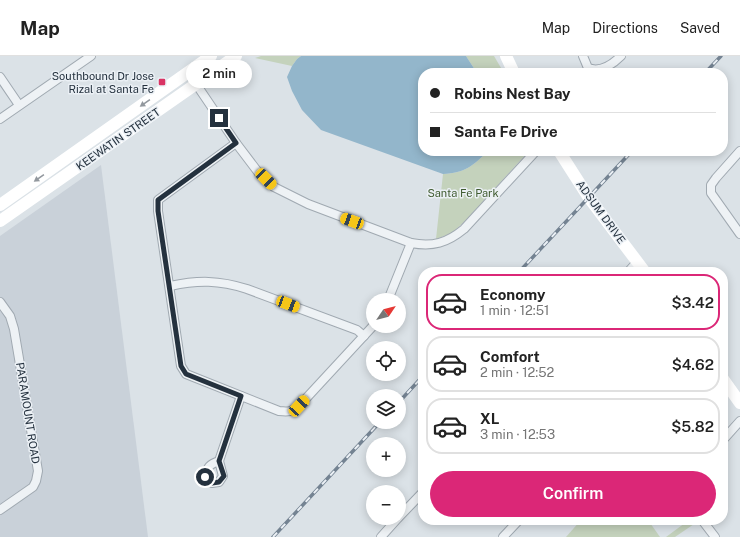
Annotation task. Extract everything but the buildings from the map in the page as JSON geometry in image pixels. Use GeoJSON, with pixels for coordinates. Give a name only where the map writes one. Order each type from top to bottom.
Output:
{"type":"FeatureCollection","features":[{"type":"Feature","properties":{"kind":"street"},"geometry":{"type":"LineString","coordinates":[[78,65],[83,56]]}},
{"type":"Feature","properties":{"kind":"street"},"geometry":{"type":"LineString","coordinates":[[0,119],[91,56]]}},
{"type":"Feature","properties":{"kind":"street","name":"KEEWATIN STREET"},"geometry":{"type":"LineString","coordinates":[[0,205],[211,56]]}},
{"type":"Feature","properties":{"kind":"street","name":"KEEWATIN STREET"},"geometry":{"type":"LineString","coordinates":[[0,221],[236,56]]}},
{"type":"Feature","properties":{"kind":"street"},"geometry":{"type":"LineString","coordinates":[[506,56],[512,68]]}},
{"type":"Feature","properties":{"kind":"street"},"geometry":{"type":"LineString","coordinates":[[516,56],[520,68]]}},
{"type":"Feature","properties":{"kind":"street"},"geometry":{"type":"LineString","coordinates":[[583,56],[588,68]]}},
{"type":"Feature","properties":{"kind":"street"},"geometry":{"type":"LineString","coordinates":[[604,68],[621,56]]}},
{"type":"Feature","properties":{"kind":"street"},"geometry":{"type":"LineString","coordinates":[[188,72],[236,143],[258,172],[274,187],[308,204],[411,243],[425,245],[437,244],[454,238],[531,156]]}},
{"type":"Feature","properties":{"kind":"street"},"geometry":{"type":"LineString","coordinates":[[0,77],[19,105]]}},
{"type":"Feature","properties":{"kind":"street"},"geometry":{"type":"LineString","coordinates":[[236,143],[158,200],[158,211],[181,366],[186,374],[279,411],[288,412],[294,410],[367,333]]}},
{"type":"Feature","properties":{"kind":"street"},"geometry":{"type":"LineString","coordinates":[[740,151],[711,185],[711,193],[740,234]]}},
{"type":"Feature","properties":{"kind":"street","name":"ADSUM DRIVE"},"geometry":{"type":"LineString","coordinates":[[562,156],[589,198],[641,267]]}},
{"type":"Feature","properties":{"kind":"street"},"geometry":{"type":"LineString","coordinates":[[391,293],[411,243]]}},
{"type":"Feature","properties":{"kind":"street"},"geometry":{"type":"LineString","coordinates":[[632,267],[637,262]]}},
{"type":"Feature","properties":{"kind":"street"},"geometry":{"type":"LineString","coordinates":[[170,286],[212,281],[230,284],[357,330],[364,336]]}},
{"type":"Feature","properties":{"kind":"street","name":"PARAMOUNT ROAD"},"geometry":{"type":"LineString","coordinates":[[0,302],[10,316],[14,329],[38,471],[33,487],[0,510]]}},
{"type":"Feature","properties":{"kind":"street"},"geometry":{"type":"LineString","coordinates":[[728,386],[740,403]]}},
{"type":"Feature","properties":{"kind":"street"},"geometry":{"type":"LineString","coordinates":[[219,461],[241,396]]}},
{"type":"Feature","properties":{"kind":"street"},"geometry":{"type":"LineString","coordinates":[[728,434],[740,421]]}},
{"type":"Feature","properties":{"kind":"street"},"geometry":{"type":"LineString","coordinates":[[406,510],[418,497]]}},
{"type":"Feature","properties":{"kind":"street"},"geometry":{"type":"LineString","coordinates":[[381,537],[392,525]]}},
{"type":"Feature","properties":{"kind":"street"},"geometry":{"type":"LineString","coordinates":[[503,537],[514,525]]}},
{"type":"Feature","properties":{"kind":"street"},"geometry":{"type":"LineString","coordinates":[[706,525],[715,537]]}},
{"type":"Feature","properties":{"kind":"shaded area"},"geometry":{"type":"Polygon","coordinates":[[[101,165],[148,537],[0,537],[0,236],[101,165]]]}},
{"type":"Feature","properties":{"kind":"green space"},"geometry":{"type":"Polygon","coordinates":[[[261,56],[301,56],[292,66],[255,58],[261,56]]]}},
{"type":"Feature","properties":{"kind":"green space"},"geometry":{"type":"Polygon","coordinates":[[[466,56],[494,56],[501,68],[474,68],[466,56]]]}},
{"type":"Feature","properties":{"kind":"green space","name":"Santa Fe Park"},"geometry":{"type":"Polygon","coordinates":[[[483,156],[524,156],[466,220],[452,233],[436,239],[443,174],[463,170],[478,161],[483,156]]]}},
{"type":"Feature","properties":{"kind":"green space"},"geometry":{"type":"Polygon","coordinates":[[[577,525],[652,525],[660,537],[566,537],[577,525]]]}},
{"type":"Feature","properties":{"kind":"green space"},"geometry":{"type":"Polygon","coordinates":[[[682,525],[693,525],[675,537],[666,537],[682,525]]]}},
{"type":"Feature","properties":{"kind":"water"},"geometry":{"type":"Polygon","coordinates":[[[301,56],[466,56],[474,68],[418,68],[418,156],[483,156],[468,168],[457,172],[443,174],[321,130],[302,110],[292,91],[287,77],[297,59],[301,56]]]}},
{"type":"Feature","properties":{"kind":"railway"},"geometry":{"type":"LineString","coordinates":[[710,68],[721,56]]}},
{"type":"Feature","properties":{"kind":"railway"},"geometry":{"type":"LineString","coordinates":[[524,267],[627,156]]}},
{"type":"Feature","properties":{"kind":"railway"},"geometry":{"type":"LineString","coordinates":[[406,394],[418,381]]}},
{"type":"Feature","properties":{"kind":"railway"},"geometry":{"type":"LineString","coordinates":[[273,537],[373,429]]}},
{"type":"Feature","properties":{"kind":"place","name":"Southbound Dr Jose Rizal at Santa Fe"},"geometry":{"type":"Point","coordinates":[162,82]}},
{"type":"Feature","properties":{"kind":"route"},"geometry":{"type":"LineString","coordinates":[[205,477],[212,483],[219,482],[224,476],[219,461],[241,396],[193,378],[186,374],[181,366],[158,211],[158,200],[164,194],[236,143],[219,118]]}}]}
